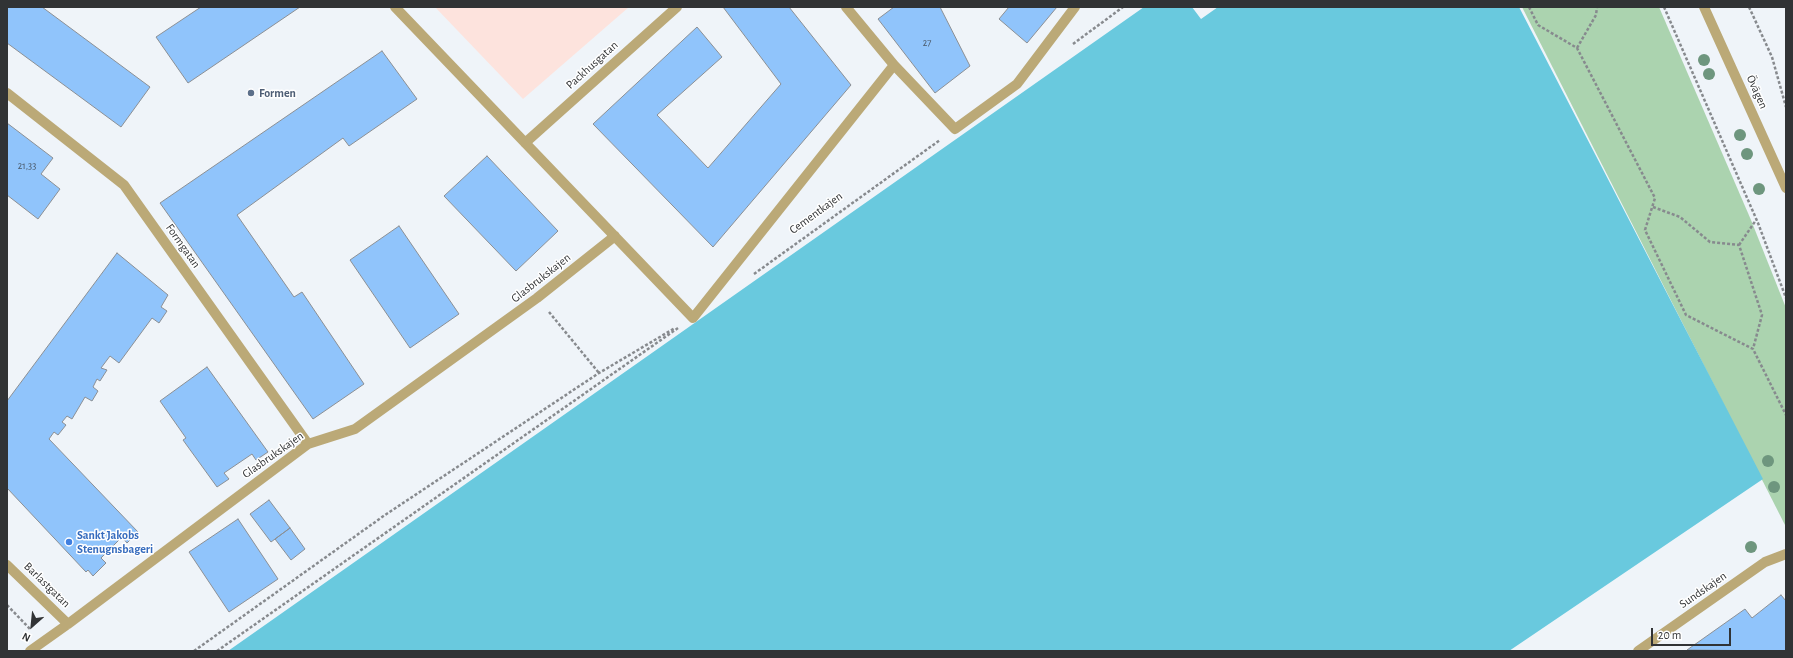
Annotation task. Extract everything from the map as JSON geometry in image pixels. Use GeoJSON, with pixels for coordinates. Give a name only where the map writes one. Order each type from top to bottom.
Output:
{"type":"FeatureCollection","features":[{"type":"Feature","properties":{"kind":"street"},"geometry":{"type":"LineString","coordinates":[[395,7],[693,318]]}},
{"type":"Feature","properties":{"kind":"street","name":"Packhusgatan"},"geometry":{"type":"LineString","coordinates":[[525,143],[677,7]]}},
{"type":"Feature","properties":{"kind":"street"},"geometry":{"type":"LineString","coordinates":[[846,7],[894,65],[955,129],[1017,84],[1075,7]]}},
{"type":"Feature","properties":{"kind":"street","name":"Övägen"},"geometry":{"type":"LineString","coordinates":[[1704,7],[1786,187]]}},
{"type":"Feature","properties":{"kind":"street","name":"Cementkajen"},"geometry":{"type":"LineString","coordinates":[[693,318],[894,65]]}},
{"type":"Feature","properties":{"kind":"street","name":"Formgatan"},"geometry":{"type":"LineString","coordinates":[[7,93],[124,185],[308,444]]}},
{"type":"Feature","properties":{"kind":"street","name":"Glasbrukskajen"},"geometry":{"type":"LineString","coordinates":[[30,651],[308,444],[354,429],[537,298],[615,236]]}},
{"type":"Feature","properties":{"kind":"street","name":"Sundskajen"},"geometry":{"type":"LineString","coordinates":[[1638,651],[1765,562],[1786,554]]}},
{"type":"Feature","properties":{"kind":"street","name":"Barlastgatan"},"geometry":{"type":"LineString","coordinates":[[7,565],[68,624]]}},
{"type":"Feature","properties":{"kind":"path"},"geometry":{"type":"LineString","coordinates":[[1529,7],[1538,25],[1577,48],[1655,198],[1645,230],[1686,315],[1753,349],[1786,416]]}},
{"type":"Feature","properties":{"kind":"path"},"geometry":{"type":"LineString","coordinates":[[1577,48],[1596,15],[1598,7]]}},
{"type":"Feature","properties":{"kind":"path"},"geometry":{"type":"LineString","coordinates":[[1664,7],[1756,220],[1786,298]]}},
{"type":"Feature","properties":{"kind":"path"},"geometry":{"type":"LineString","coordinates":[[1749,7],[1772,57],[1786,107]]}},
{"type":"Feature","properties":{"kind":"path","name":"Cementkajen"},"geometry":{"type":"LineString","coordinates":[[750,276],[955,129]]}},
{"type":"Feature","properties":{"kind":"path"},"geometry":{"type":"LineString","coordinates":[[1653,207],[1680,217],[1710,242],[1739,245]]}},
{"type":"Feature","properties":{"kind":"path"},"geometry":{"type":"LineString","coordinates":[[1739,245],[1756,220]]}},
{"type":"Feature","properties":{"kind":"path"},"geometry":{"type":"LineString","coordinates":[[1739,245],[1762,315],[1753,349]]}},
{"type":"Feature","properties":{"kind":"path"},"geometry":{"type":"LineString","coordinates":[[537,298],[599,373]]}},
{"type":"Feature","properties":{"kind":"path"},"geometry":{"type":"LineString","coordinates":[[194,651],[385,515],[599,373],[693,318]]}},
{"type":"Feature","properties":{"kind":"path"},"geometry":{"type":"LineString","coordinates":[[217,651],[693,318]]}},
{"type":"Feature","properties":{"kind":"path"},"geometry":{"type":"LineString","coordinates":[[7,605],[42,642]]}},
{"type":"Feature","properties":{"kind":"shaded area"},"geometry":{"type":"Polygon","coordinates":[[[435,7],[629,7],[523,99],[435,7]]]}},
{"type":"Feature","properties":{"kind":"green space"},"geometry":{"type":"Polygon","coordinates":[[[1522,7],[1659,7],[1751,220],[1786,308],[1786,527],[1522,7]]]}},
{"type":"Feature","properties":{"kind":"water"},"geometry":{"type":"Polygon","coordinates":[[[1144,7],[1192,7],[1201,19],[1218,7],[1519,7],[1763,479],[1509,651],[228,651],[1144,7]]]}},
{"type":"Feature","properties":{"kind":"building"},"geometry":{"type":"Polygon","coordinates":[[[7,7],[42,7],[150,87],[121,127],[7,43],[7,7]]]}},
{"type":"Feature","properties":{"kind":"building"},"geometry":{"type":"Polygon","coordinates":[[[201,7],[300,7],[188,83],[156,37],[201,7]]]}},
{"type":"Feature","properties":{"kind":"building"},"geometry":{"type":"Polygon","coordinates":[[[723,7],[789,7],[851,85],[713,247],[593,124],[697,27],[722,57],[657,115],[708,168],[781,84],[723,7]]]}},
{"type":"Feature","properties":{"kind":"building"},"geometry":{"type":"Polygon","coordinates":[[[894,7],[940,7],[970,66],[935,93],[878,19],[894,7]]]}},
{"type":"Feature","properties":{"kind":"building"},"geometry":{"type":"Polygon","coordinates":[[[1009,7],[1057,7],[1027,43],[999,19],[1009,7]]]}},
{"type":"Feature","properties":{"kind":"building"},"geometry":{"type":"Polygon","coordinates":[[[382,51],[417,99],[349,146],[343,138],[237,215],[294,297],[302,292],[364,384],[313,419],[160,203],[382,51]]]}},
{"type":"Feature","properties":{"kind":"building"},"geometry":{"type":"Polygon","coordinates":[[[7,123],[53,158],[41,174],[60,189],[38,219],[7,195],[7,123]]]}},
{"type":"Feature","properties":{"kind":"building"},"geometry":{"type":"Polygon","coordinates":[[[487,156],[558,231],[516,271],[444,196],[487,156]]]}},
{"type":"Feature","properties":{"kind":"building"},"geometry":{"type":"Polygon","coordinates":[[[399,226],[459,314],[410,348],[350,260],[399,226]]]}},
{"type":"Feature","properties":{"kind":"building"},"geometry":{"type":"Polygon","coordinates":[[[117,253],[168,295],[161,307],[167,311],[159,323],[152,318],[119,363],[110,356],[101,368],[107,370],[100,381],[97,379],[93,387],[98,391],[92,401],[85,397],[72,419],[67,416],[62,422],[66,425],[58,435],[54,432],[49,439],[138,532],[127,543],[122,537],[101,558],[106,563],[93,576],[88,570],[86,572],[7,488],[7,401],[117,253]]]}},
{"type":"Feature","properties":{"kind":"building"},"geometry":{"type":"Polygon","coordinates":[[[207,367],[268,452],[256,460],[252,454],[224,473],[229,479],[217,487],[183,440],[186,438],[160,401],[207,367]]]}},
{"type":"Feature","properties":{"kind":"building"},"geometry":{"type":"Polygon","coordinates":[[[269,500],[290,528],[271,542],[250,514],[269,500]]]}},
{"type":"Feature","properties":{"kind":"building"},"geometry":{"type":"Polygon","coordinates":[[[238,519],[278,579],[229,612],[189,552],[238,519]]]}},
{"type":"Feature","properties":{"kind":"building"},"geometry":{"type":"Polygon","coordinates":[[[290,528],[305,549],[291,560],[275,539],[290,528]]]}},
{"type":"Feature","properties":{"kind":"building"},"geometry":{"type":"Polygon","coordinates":[[[1781,595],[1786,601],[1786,651],[1687,650],[1745,609],[1752,618],[1781,595]]]}},
{"type":"Feature","properties":{"kind":"place","name":"Formen"},"geometry":{"type":"Point","coordinates":[251,93]}},
{"type":"Feature","properties":{"kind":"place","name":"Sankt Jakobs Stenugnsbageri"},"geometry":{"type":"Point","coordinates":[69,542]}}]}
